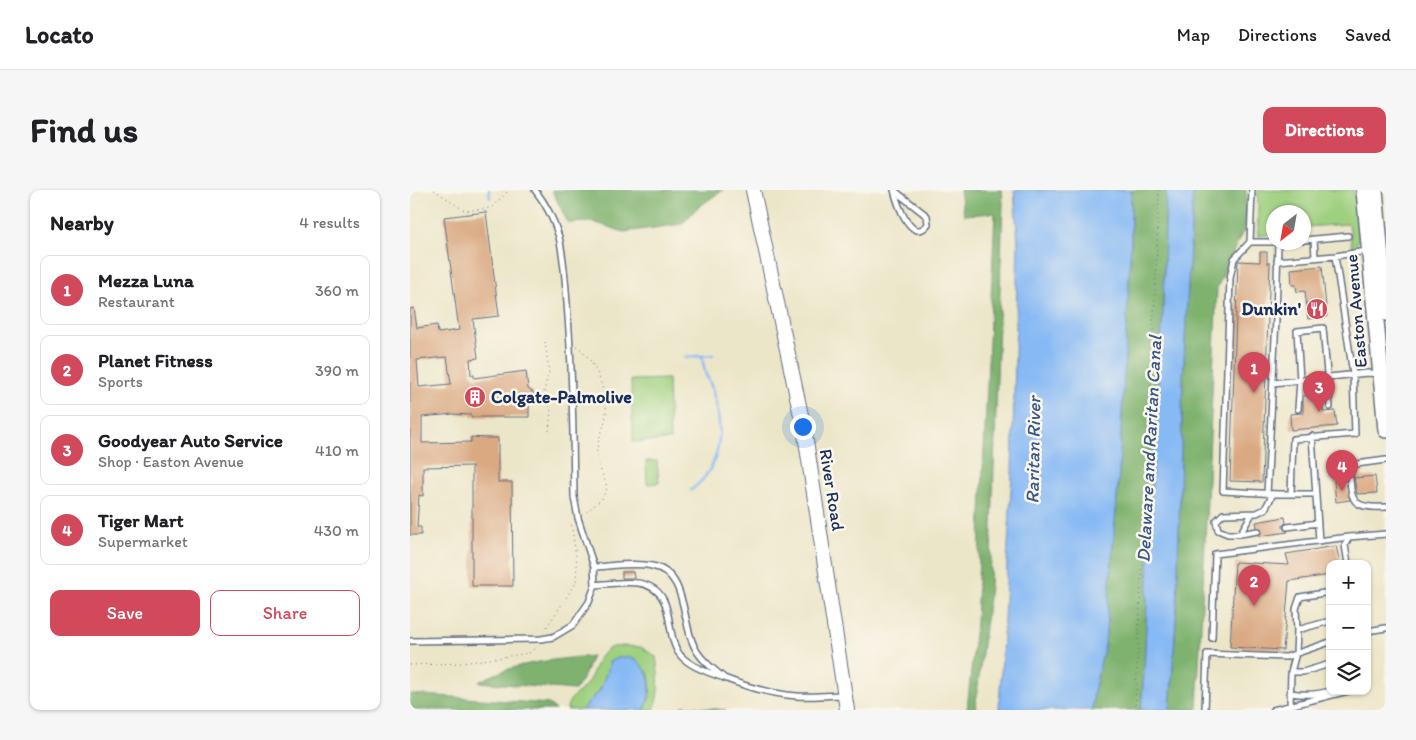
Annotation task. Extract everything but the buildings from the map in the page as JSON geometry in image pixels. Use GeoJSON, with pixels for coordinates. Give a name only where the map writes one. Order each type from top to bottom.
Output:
{"type":"FeatureCollection","features":[{"type":"Feature","properties":{"kind":"main road","name":"River Road"},"geometry":{"type":"LineString","coordinates":[[753,190],[805,434],[847,710]]}},
{"type":"Feature","properties":{"kind":"main road","name":"Easton Avenue"},"geometry":{"type":"LineString","coordinates":[[1364,190],[1384,265],[1386,313]]}},
{"type":"Feature","properties":{"kind":"main road","name":"Easton Avenue"},"geometry":{"type":"LineString","coordinates":[[1375,190],[1381,374],[1386,430]]}},
{"type":"Feature","properties":{"kind":"main road"},"geometry":{"type":"LineString","coordinates":[[1378,242],[1380,190]]}},
{"type":"Feature","properties":{"kind":"lane"},"geometry":{"type":"LineString","coordinates":[[410,641],[541,639],[553,637],[573,625],[589,602],[595,585],[594,567],[577,514],[574,498],[570,346],[565,276],[559,239],[548,210],[535,190]]}},
{"type":"Feature","properties":{"kind":"lane"},"geometry":{"type":"LineString","coordinates":[[1252,190],[1250,242],[1234,260],[1230,278],[1223,491],[1316,494]]}},
{"type":"Feature","properties":{"kind":"lane"},"geometry":{"type":"LineString","coordinates":[[895,191],[927,216],[928,224],[924,229],[920,230],[908,224],[899,207],[895,191]]}},
{"type":"Feature","properties":{"kind":"lane"},"geometry":{"type":"LineString","coordinates":[[1315,257],[1314,240],[1348,236]]}},
{"type":"Feature","properties":{"kind":"lane"},"geometry":{"type":"LineString","coordinates":[[1250,242],[1266,243]]}},
{"type":"Feature","properties":{"kind":"lane"},"geometry":{"type":"LineString","coordinates":[[1277,261],[1335,256],[1378,242]]}},
{"type":"Feature","properties":{"kind":"lane"},"geometry":{"type":"LineString","coordinates":[[1258,531],[1228,534],[1218,530],[1216,521],[1224,514],[1258,513],[1265,509],[1270,494],[1278,250]]}},
{"type":"Feature","properties":{"kind":"lane"},"geometry":{"type":"LineString","coordinates":[[1290,494],[1293,439],[1355,434],[1352,374],[1335,256]]}},
{"type":"Feature","properties":{"kind":"lane"},"geometry":{"type":"LineString","coordinates":[[1298,409],[1300,380],[1297,331],[1322,328],[1330,407]]}},
{"type":"Feature","properties":{"kind":"lane"},"geometry":{"type":"LineString","coordinates":[[1273,383],[1352,374],[1381,374]]}},
{"type":"Feature","properties":{"kind":"lane"},"geometry":{"type":"LineString","coordinates":[[1312,436],[1319,541]]}},
{"type":"Feature","properties":{"kind":"lane"},"geometry":{"type":"LineString","coordinates":[[1386,460],[1349,465],[1352,498],[1357,504],[1368,508],[1386,507]]}},
{"type":"Feature","properties":{"kind":"lane"},"geometry":{"type":"LineString","coordinates":[[1240,534],[1252,514]]}},
{"type":"Feature","properties":{"kind":"lane"},"geometry":{"type":"LineString","coordinates":[[1287,527],[1318,523]]}},
{"type":"Feature","properties":{"kind":"lane"},"geometry":{"type":"LineString","coordinates":[[1212,638],[1215,554],[1386,534]]}},
{"type":"Feature","properties":{"kind":"lane"},"geometry":{"type":"LineString","coordinates":[[1347,560],[1345,545],[1349,537]]}},
{"type":"Feature","properties":{"kind":"lane"},"geometry":{"type":"LineString","coordinates":[[594,567],[650,565],[670,576],[679,589],[686,624],[694,647],[701,657],[725,679]]}},
{"type":"Feature","properties":{"kind":"lane"},"geometry":{"type":"LineString","coordinates":[[595,585],[636,583],[656,590],[664,602],[674,642],[680,655],[697,667],[754,689],[799,696],[844,694]]}},
{"type":"Feature","properties":{"kind":"lane"},"geometry":{"type":"LineString","coordinates":[[1290,706],[1290,672],[1296,653],[1296,609],[1300,597],[1326,593]]}},
{"type":"Feature","properties":{"kind":"lane"},"geometry":{"type":"LineString","coordinates":[[1297,630],[1326,622]]}},
{"type":"Feature","properties":{"kind":"lane"},"geometry":{"type":"LineString","coordinates":[[1371,630],[1386,628]]}},
{"type":"Feature","properties":{"kind":"lane"},"geometry":{"type":"LineString","coordinates":[[1205,710],[1207,654],[1286,657],[1326,643]]}},
{"type":"Feature","properties":{"kind":"lane"},"geometry":{"type":"LineString","coordinates":[[1290,672],[1303,672],[1326,665]]}},
{"type":"Feature","properties":{"kind":"lane"},"geometry":{"type":"LineString","coordinates":[[1290,693],[1304,695],[1326,692]]}},
{"type":"Feature","properties":{"kind":"lane"},"geometry":{"type":"LineString","coordinates":[[1273,710],[1333,695]]}},
{"type":"Feature","properties":{"kind":"path"},"geometry":{"type":"LineString","coordinates":[[434,190],[465,211],[491,208],[509,190]]}},
{"type":"Feature","properties":{"kind":"path"},"geometry":{"type":"LineString","coordinates":[[1135,710],[1159,190]]}},
{"type":"Feature","properties":{"kind":"path"},"geometry":{"type":"LineString","coordinates":[[545,342],[549,371],[544,390],[551,412],[549,432]]}},
{"type":"Feature","properties":{"kind":"path"},"geometry":{"type":"LineString","coordinates":[[410,665],[463,663],[529,653],[535,648],[548,624],[576,583],[577,563],[571,519],[572,515],[584,514],[590,510],[605,494],[606,482],[597,456],[599,435],[607,413],[606,403],[594,365],[579,347],[570,346]]}},
{"type":"Feature","properties":{"kind":"green space"},"geometry":{"type":"Polygon","coordinates":[[[552,190],[723,190],[697,208],[682,224],[624,232],[593,222],[568,223],[552,190]]]}},
{"type":"Feature","properties":{"kind":"green space"},"geometry":{"type":"Polygon","coordinates":[[[960,190],[1002,190],[1003,203],[990,586],[975,710],[967,710],[976,623],[995,213],[964,215],[960,190]]]}},
{"type":"Feature","properties":{"kind":"green space"},"geometry":{"type":"Polygon","coordinates":[[[1131,190],[1166,190],[1163,313],[1155,421],[1144,671],[1141,710],[1092,710],[1094,691],[1105,644],[1119,473],[1131,240],[1131,190]]]}},
{"type":"Feature","properties":{"kind":"green space"},"geometry":{"type":"Polygon","coordinates":[[[1193,190],[1246,190],[1247,222],[1217,288],[1197,710],[1170,710],[1177,605],[1183,378],[1193,190]]]}},
{"type":"Feature","properties":{"kind":"green space"},"geometry":{"type":"Polygon","coordinates":[[[1258,190],[1354,190],[1359,238],[1357,244],[1352,249],[1349,224],[1311,227],[1311,205],[1266,205],[1266,235],[1258,236],[1258,190]]]}},
{"type":"Feature","properties":{"kind":"green space"},"geometry":{"type":"Polygon","coordinates":[[[668,379],[670,440],[633,442],[631,380],[668,379]]]}},
{"type":"Feature","properties":{"kind":"green space"},"geometry":{"type":"Polygon","coordinates":[[[646,461],[657,461],[659,483],[647,484],[646,461]]]}},
{"type":"Feature","properties":{"kind":"green space"},"geometry":{"type":"Polygon","coordinates":[[[611,647],[641,647],[656,657],[658,684],[654,710],[644,710],[650,691],[648,672],[621,657],[611,661],[600,690],[582,710],[567,710],[569,702],[585,686],[603,653],[611,647]]]}},
{"type":"Feature","properties":{"kind":"green space"},"geometry":{"type":"Polygon","coordinates":[[[592,656],[585,674],[575,690],[479,682],[520,666],[592,656]]]}},
{"type":"Feature","properties":{"kind":"green space"},"geometry":{"type":"Polygon","coordinates":[[[410,694],[549,704],[556,710],[410,710],[410,694]]]}},
{"type":"Feature","properties":{"kind":"green space"},"geometry":{"type":"Polygon","coordinates":[[[683,706],[726,710],[679,710],[683,706]]]}},
{"type":"Feature","properties":{"kind":"water","name":"Raritan River"},"geometry":{"type":"Polygon","coordinates":[[[1014,190],[1131,190],[1131,240],[1119,473],[1105,644],[1094,691],[1092,710],[999,710],[1012,473],[1018,243],[1014,190]]]}},
{"type":"Feature","properties":{"kind":"water"},"geometry":{"type":"Polygon","coordinates":[[[1166,190],[1193,190],[1183,378],[1177,605],[1170,710],[1141,710],[1155,421],[1163,313],[1166,190]]]}},
{"type":"Feature","properties":{"kind":"water"},"geometry":{"type":"Polygon","coordinates":[[[621,657],[631,658],[639,662],[648,676],[650,693],[644,710],[582,710],[600,690],[609,662],[621,657]]]}},
{"type":"Feature","properties":{"kind":"waterway"},"geometry":{"type":"LineString","coordinates":[[489,190],[490,198]]}},
{"type":"Feature","properties":{"kind":"waterway"},"geometry":{"type":"LineString","coordinates":[[685,357],[713,355]]}},
{"type":"Feature","properties":{"kind":"waterway"},"geometry":{"type":"LineString","coordinates":[[691,490],[710,469],[718,444],[719,430],[716,403],[711,385],[705,373],[702,356]]}},
{"type":"Feature","properties":{"kind":"place","name":"Dunkin'"},"geometry":{"type":"Point","coordinates":[1317,309]}},
{"type":"Feature","properties":{"kind":"place","name":"Mezza Luna"},"geometry":{"type":"Point","coordinates":[1254,393]}},
{"type":"Feature","properties":{"kind":"place","name":"Colgate-Palmolive"},"geometry":{"type":"Point","coordinates":[475,397]}},
{"type":"Feature","properties":{"kind":"place","name":"Goodyear Auto Service"},"geometry":{"type":"Point","coordinates":[1319,412]}},
{"type":"Feature","properties":{"kind":"place","name":"Tiger Mart"},"geometry":{"type":"Point","coordinates":[1342,491]}},
{"type":"Feature","properties":{"kind":"place","name":"Planet Fitness"},"geometry":{"type":"Point","coordinates":[1254,606]}},
{"type":"Feature","properties":{"kind":"water label","name":"Delaware and Raritan Canal"},"geometry":{"type":"Point","coordinates":[1149,449]}}]}
